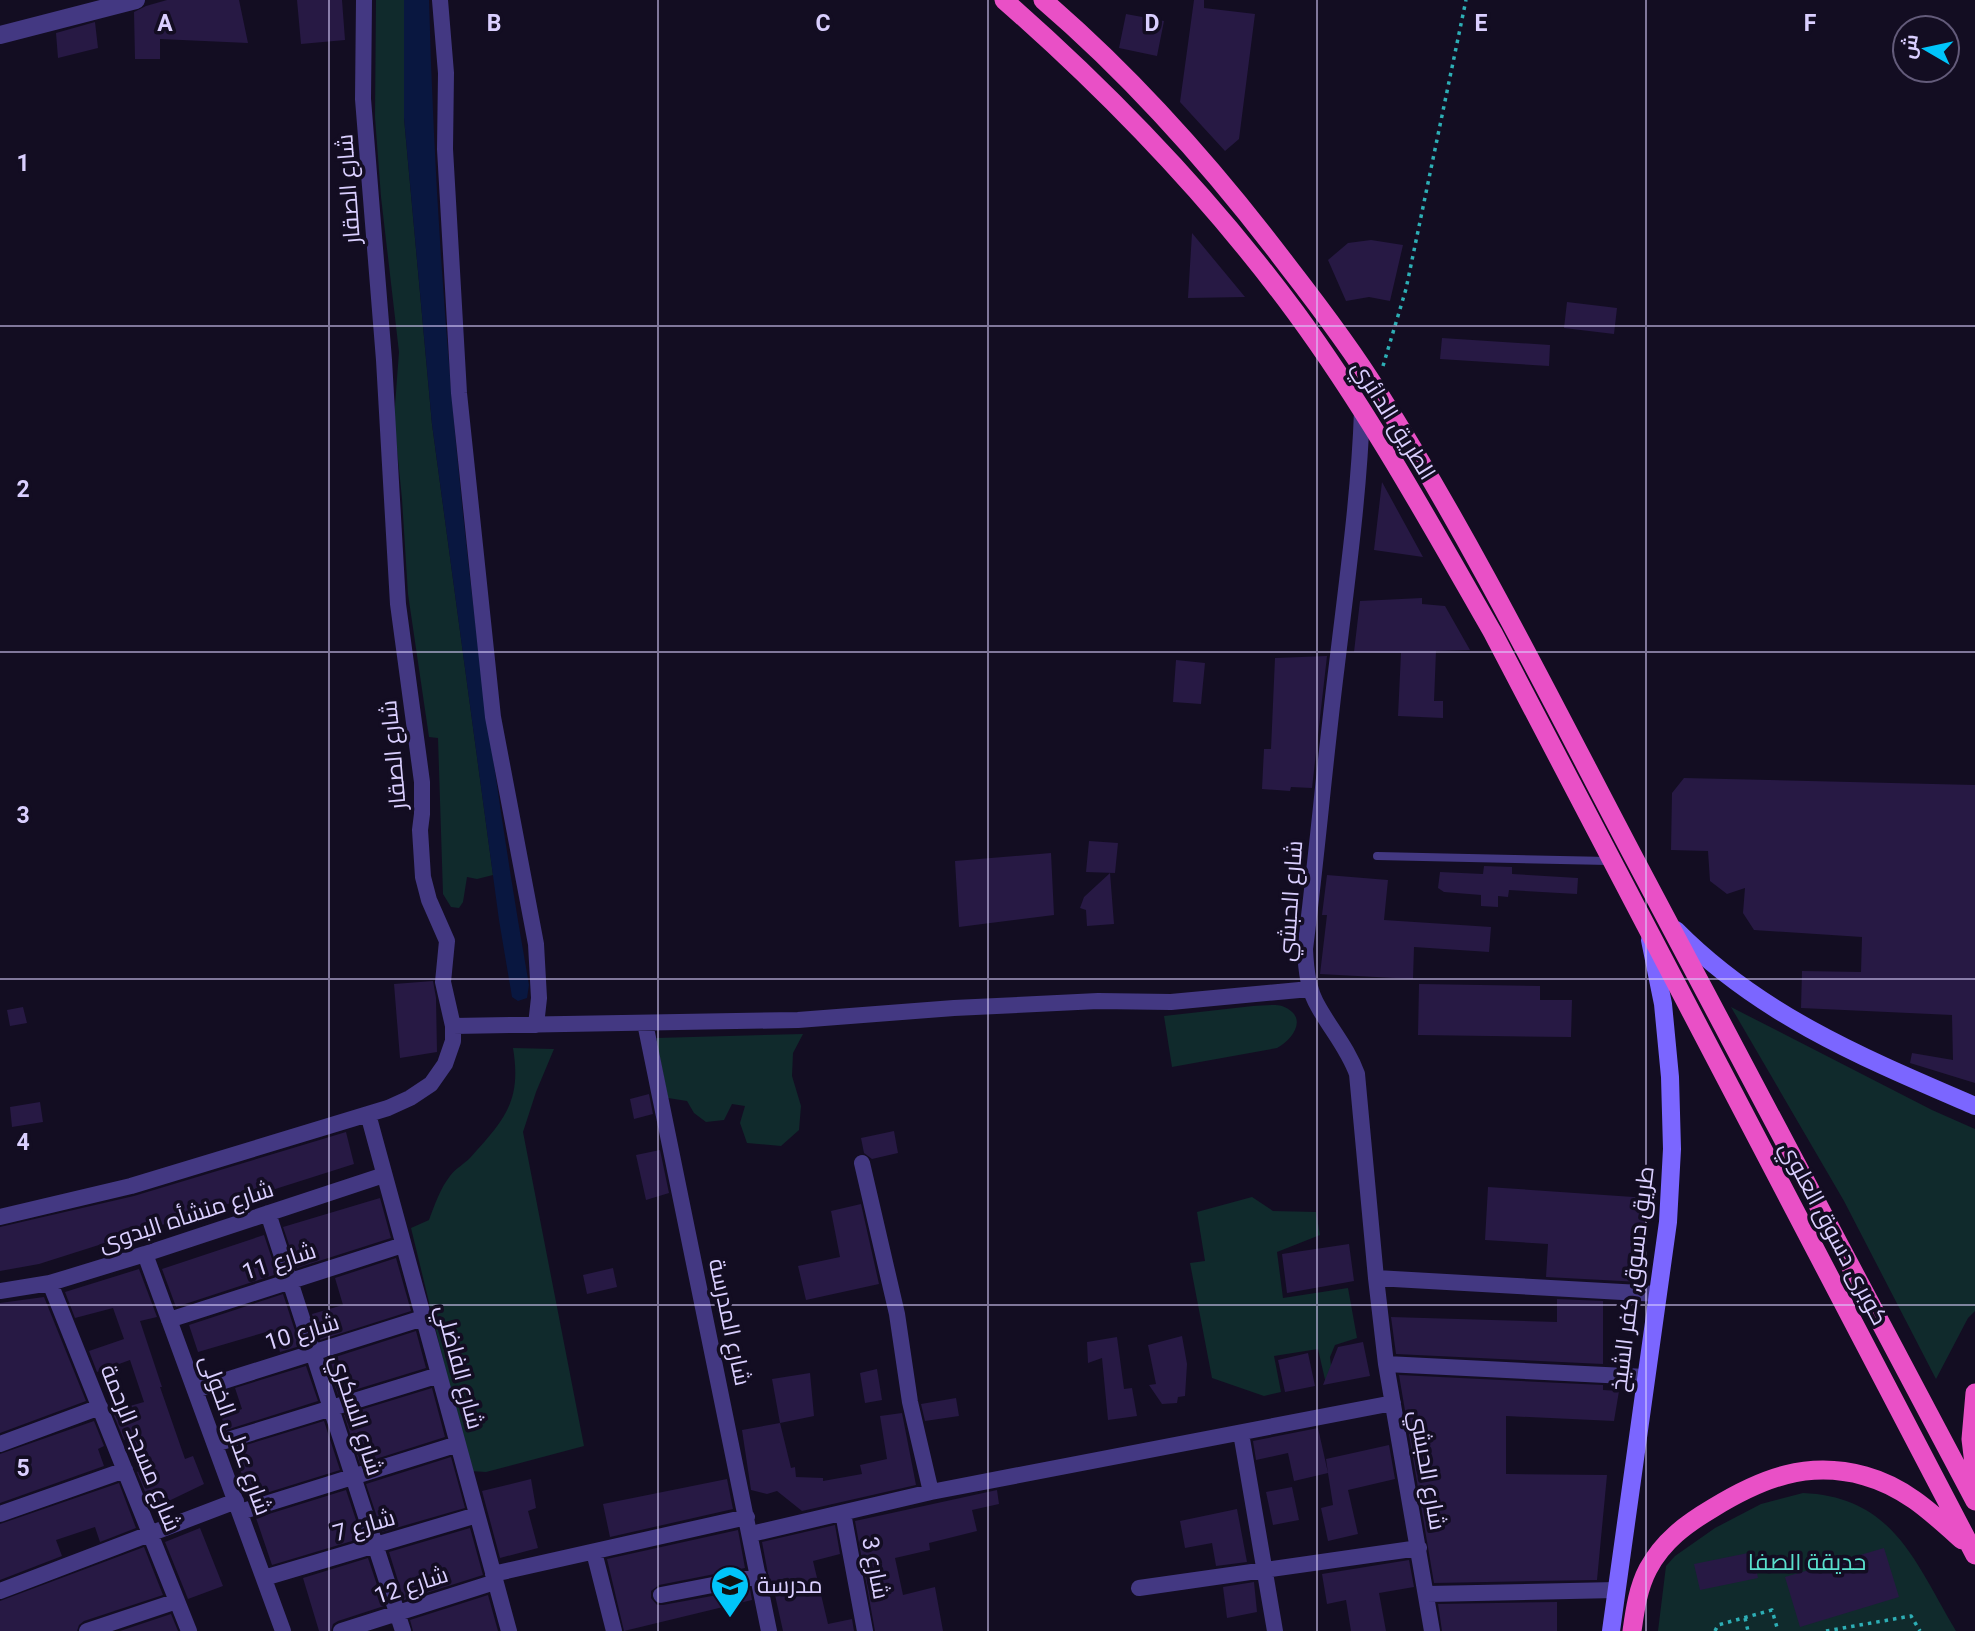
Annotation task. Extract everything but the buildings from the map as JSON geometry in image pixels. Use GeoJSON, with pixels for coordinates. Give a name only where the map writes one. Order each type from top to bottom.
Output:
{"type":"FeatureCollection","features":[{"type":"Feature","properties":{"kind":"highway","name":"الطريق الدائري"},"geometry":{"type":"LineString","coordinates":[[1004,0],[1062,51],[1145,134],[1223,221],[1296,314],[1362,411],[1493,633],[1649,933]]}},
{"type":"Feature","properties":{"kind":"highway","name":"الطريق الدائري"},"geometry":{"type":"LineString","coordinates":[[1042,0],[1125,77],[1202,160],[1319,306],[1376,388],[1485,572],[1669,923]]}},
{"type":"Feature","properties":{"kind":"highway","name":"كوبرى دسوق العلوي"},"geometry":{"type":"LineString","coordinates":[[1669,923],[1975,1501]]}},
{"type":"Feature","properties":{"kind":"highway","name":"كوبرى دسوق العلوي"},"geometry":{"type":"LineString","coordinates":[[1649,933],[1973,1551]]}},
{"type":"Feature","properties":{"kind":"highway"},"geometry":{"type":"LineString","coordinates":[[1975,1394],[1970,1438],[1975,1472]]}},
{"type":"Feature","properties":{"kind":"highway"},"geometry":{"type":"LineString","coordinates":[[1632,1631],[1638,1593],[1647,1570],[1669,1540],[1699,1516],[1743,1489],[1782,1475],[1822,1470],[1863,1475],[1883,1482],[1919,1501],[1973,1551]]}},
{"type":"Feature","properties":{"kind":"main road"},"geometry":{"type":"LineString","coordinates":[[1669,923],[1730,979],[1791,1020],[1975,1106]]}},
{"type":"Feature","properties":{"kind":"main road","name":"طريق دسوق, كفر الشيخ"},"geometry":{"type":"LineString","coordinates":[[1611,1631],[1658,1294],[1672,1149],[1670,1077],[1662,1004],[1649,933]]}},
{"type":"Feature","properties":{"kind":"street"},"geometry":{"type":"LineString","coordinates":[[0,35],[136,0]]}},
{"type":"Feature","properties":{"kind":"street","name":"شارع الصقار"},"geometry":{"type":"LineString","coordinates":[[0,1217],[131,1186],[368,1114],[411,1098],[430,1084],[445,1064],[453,1041],[453,1026],[443,982],[447,941],[429,900],[423,877],[419,830],[423,806],[422,782],[398,604],[384,360],[363,99],[364,0]]}},
{"type":"Feature","properties":{"kind":"street"},"geometry":{"type":"LineString","coordinates":[[440,0],[446,73],[445,149],[459,393],[493,716],[536,944],[539,998],[536,1026]]}},
{"type":"Feature","properties":{"kind":"street","name":"شارع الحبشي"},"geometry":{"type":"LineString","coordinates":[[1362,411],[1354,535],[1305,949],[1306,969],[1310,989],[1318,1006],[1350,1055],[1357,1074],[1386,1364],[1432,1631]]}},
{"type":"Feature","properties":{"kind":"street"},"geometry":{"type":"LineString","coordinates":[[453,1026],[798,1020],[954,1008],[1098,1001],[1171,1002],[1310,989]]}},
{"type":"Feature","properties":{"kind":"street","name":"شارع المدرسة"},"geometry":{"type":"LineString","coordinates":[[645,1023],[769,1631]]}},
{"type":"Feature","properties":{"kind":"street","name":"شارع الفاضلي"},"geometry":{"type":"LineString","coordinates":[[368,1114],[509,1631]]}},
{"type":"Feature","properties":{"kind":"street"},"geometry":{"type":"LineString","coordinates":[[862,1163],[897,1314],[910,1402],[932,1492]]}},
{"type":"Feature","properties":{"kind":"street","name":"شارع منشأه البدوى"},"geometry":{"type":"LineString","coordinates":[[0,1291],[50,1283],[384,1175]]}},
{"type":"Feature","properties":{"kind":"street","name":"شارع السكري"},"geometry":{"type":"LineString","coordinates":[[268,1213],[403,1631]]}},
{"type":"Feature","properties":{"kind":"street","name":"شارع 11"},"geometry":{"type":"LineString","coordinates":[[169,1320],[403,1245]]}},
{"type":"Feature","properties":{"kind":"street","name":"شارع عدلى الخولى"},"geometry":{"type":"LineString","coordinates":[[145,1254],[284,1631]]}},
{"type":"Feature","properties":{"kind":"street"},"geometry":{"type":"LineString","coordinates":[[1376,1278],[1658,1294]]}},
{"type":"Feature","properties":{"kind":"street","name":"شارع مسجد الرحمة"},"geometry":{"type":"LineString","coordinates":[[50,1283],[189,1631]]}},
{"type":"Feature","properties":{"kind":"street","name":"شارع 10"},"geometry":{"type":"LineString","coordinates":[[195,1390],[423,1318]]}},
{"type":"Feature","properties":{"kind":"street"},"geometry":{"type":"LineString","coordinates":[[1386,1364],[1646,1377]]}},
{"type":"Feature","properties":{"kind":"street"},"geometry":{"type":"LineString","coordinates":[[215,1444],[439,1375]]}},
{"type":"Feature","properties":{"kind":"street"},"geometry":{"type":"LineString","coordinates":[[751,1534],[932,1492],[1393,1403]]}},
{"type":"Feature","properties":{"kind":"street"},"geometry":{"type":"LineString","coordinates":[[0,1444],[100,1407]]}},
{"type":"Feature","properties":{"kind":"street"},"geometry":{"type":"LineString","coordinates":[[1241,1433],[1275,1631]]}},
{"type":"Feature","properties":{"kind":"street"},"geometry":{"type":"LineString","coordinates":[[0,1591],[150,1534],[238,1506],[353,1476],[458,1444]]}},
{"type":"Feature","properties":{"kind":"street"},"geometry":{"type":"LineString","coordinates":[[0,1514],[125,1469]]}},
{"type":"Feature","properties":{"kind":"street","name":"شارع 3"},"geometry":{"type":"LineString","coordinates":[[842,1513],[865,1631]]}},
{"type":"Feature","properties":{"kind":"street","name":"شارع 7"},"geometry":{"type":"LineString","coordinates":[[264,1578],[477,1515]]}},
{"type":"Feature","properties":{"kind":"street","name":"شارع 12"},"geometry":{"type":"LineString","coordinates":[[341,1631],[397,1614],[494,1578],[747,1517]]}},
{"type":"Feature","properties":{"kind":"street"},"geometry":{"type":"LineString","coordinates":[[1139,1588],[1419,1548]]}},
{"type":"Feature","properties":{"kind":"street"},"geometry":{"type":"LineString","coordinates":[[594,1552],[614,1631]]}},
{"type":"Feature","properties":{"kind":"street"},"geometry":{"type":"LineString","coordinates":[[661,1595],[759,1576]]}},
{"type":"Feature","properties":{"kind":"street"},"geometry":{"type":"LineString","coordinates":[[1427,1594],[1616,1590]]}},
{"type":"Feature","properties":{"kind":"street"},"geometry":{"type":"LineString","coordinates":[[87,1631],[177,1601]]}},
{"type":"Feature","properties":{"kind":"lane"},"geometry":{"type":"LineString","coordinates":[[1377,856],[1612,862]]}},
{"type":"Feature","properties":{"kind":"path"},"geometry":{"type":"LineString","coordinates":[[1376,388],[1406,289],[1466,0]]}},
{"type":"Feature","properties":{"kind":"path"},"geometry":{"type":"LineString","coordinates":[[1715,1631],[1718,1625],[1772,1610],[1778,1631]]}},
{"type":"Feature","properties":{"kind":"path"},"geometry":{"type":"LineString","coordinates":[[1826,1631],[1911,1616],[1920,1631]]}},
{"type":"Feature","properties":{"kind":"path"},"geometry":{"type":"LineString","coordinates":[[1745,1618],[1748,1631]]}},
{"type":"Feature","properties":{"kind":"green space"},"geometry":{"type":"Polygon","coordinates":[[[376,0],[404,0],[404,118],[432,424],[493,875],[477,879],[467,877],[463,902],[459,908],[451,907],[443,894],[438,738],[429,737],[408,594],[394,419],[399,352],[381,197],[375,117],[376,0]]]}},
{"type":"Feature","properties":{"kind":"green space"},"geometry":{"type":"Polygon","coordinates":[[[1279,1005],[1290,1010],[1297,1021],[1289,1039],[1277,1048],[1172,1067],[1164,1016],[1279,1005]]]}},
{"type":"Feature","properties":{"kind":"green space"},"geometry":{"type":"Polygon","coordinates":[[[1731,1007],[1932,1110],[1975,1129],[1975,1311],[1968,1318],[1936,1379],[1844,1201],[1731,1007]]]}},
{"type":"Feature","properties":{"kind":"green space"},"geometry":{"type":"Polygon","coordinates":[[[803,1034],[793,1053],[792,1076],[801,1106],[799,1130],[781,1146],[747,1143],[740,1123],[745,1106],[732,1104],[724,1120],[706,1122],[694,1113],[687,1101],[668,1098],[656,1038],[803,1034]]]}},
{"type":"Feature","properties":{"kind":"green space"},"geometry":{"type":"Polygon","coordinates":[[[513,1048],[554,1049],[523,1132],[584,1446],[486,1472],[470,1471],[411,1228],[429,1220],[446,1181],[482,1145],[508,1109],[515,1083],[513,1048]]]}},
{"type":"Feature","properties":{"kind":"green space"},"geometry":{"type":"Polygon","coordinates":[[[1252,1197],[1273,1211],[1316,1212],[1320,1235],[1277,1252],[1283,1298],[1348,1288],[1357,1338],[1335,1345],[1330,1357],[1333,1382],[1326,1384],[1318,1349],[1274,1356],[1281,1392],[1264,1396],[1212,1378],[1190,1263],[1205,1261],[1197,1212],[1252,1197]]]}},
{"type":"Feature","properties":{"kind":"green space","name":"حديقة الصفا"},"geometry":{"type":"Polygon","coordinates":[[[1803,1493],[1834,1497],[1860,1507],[1881,1520],[1914,1558],[1956,1631],[1658,1631],[1666,1566],[1675,1556],[1715,1528],[1761,1504],[1803,1493]]]}},
{"type":"Feature","properties":{"kind":"water"},"geometry":{"type":"Polygon","coordinates":[[[404,0],[429,0],[440,247],[461,494],[491,740],[529,985],[527,998],[518,1001],[512,997],[499,920],[432,424],[404,118],[404,0]]]}},
{"type":"Feature","properties":{"kind":"place","name":"مدرسة"},"geometry":{"type":"Point","coordinates":[730,1619]}}]}
